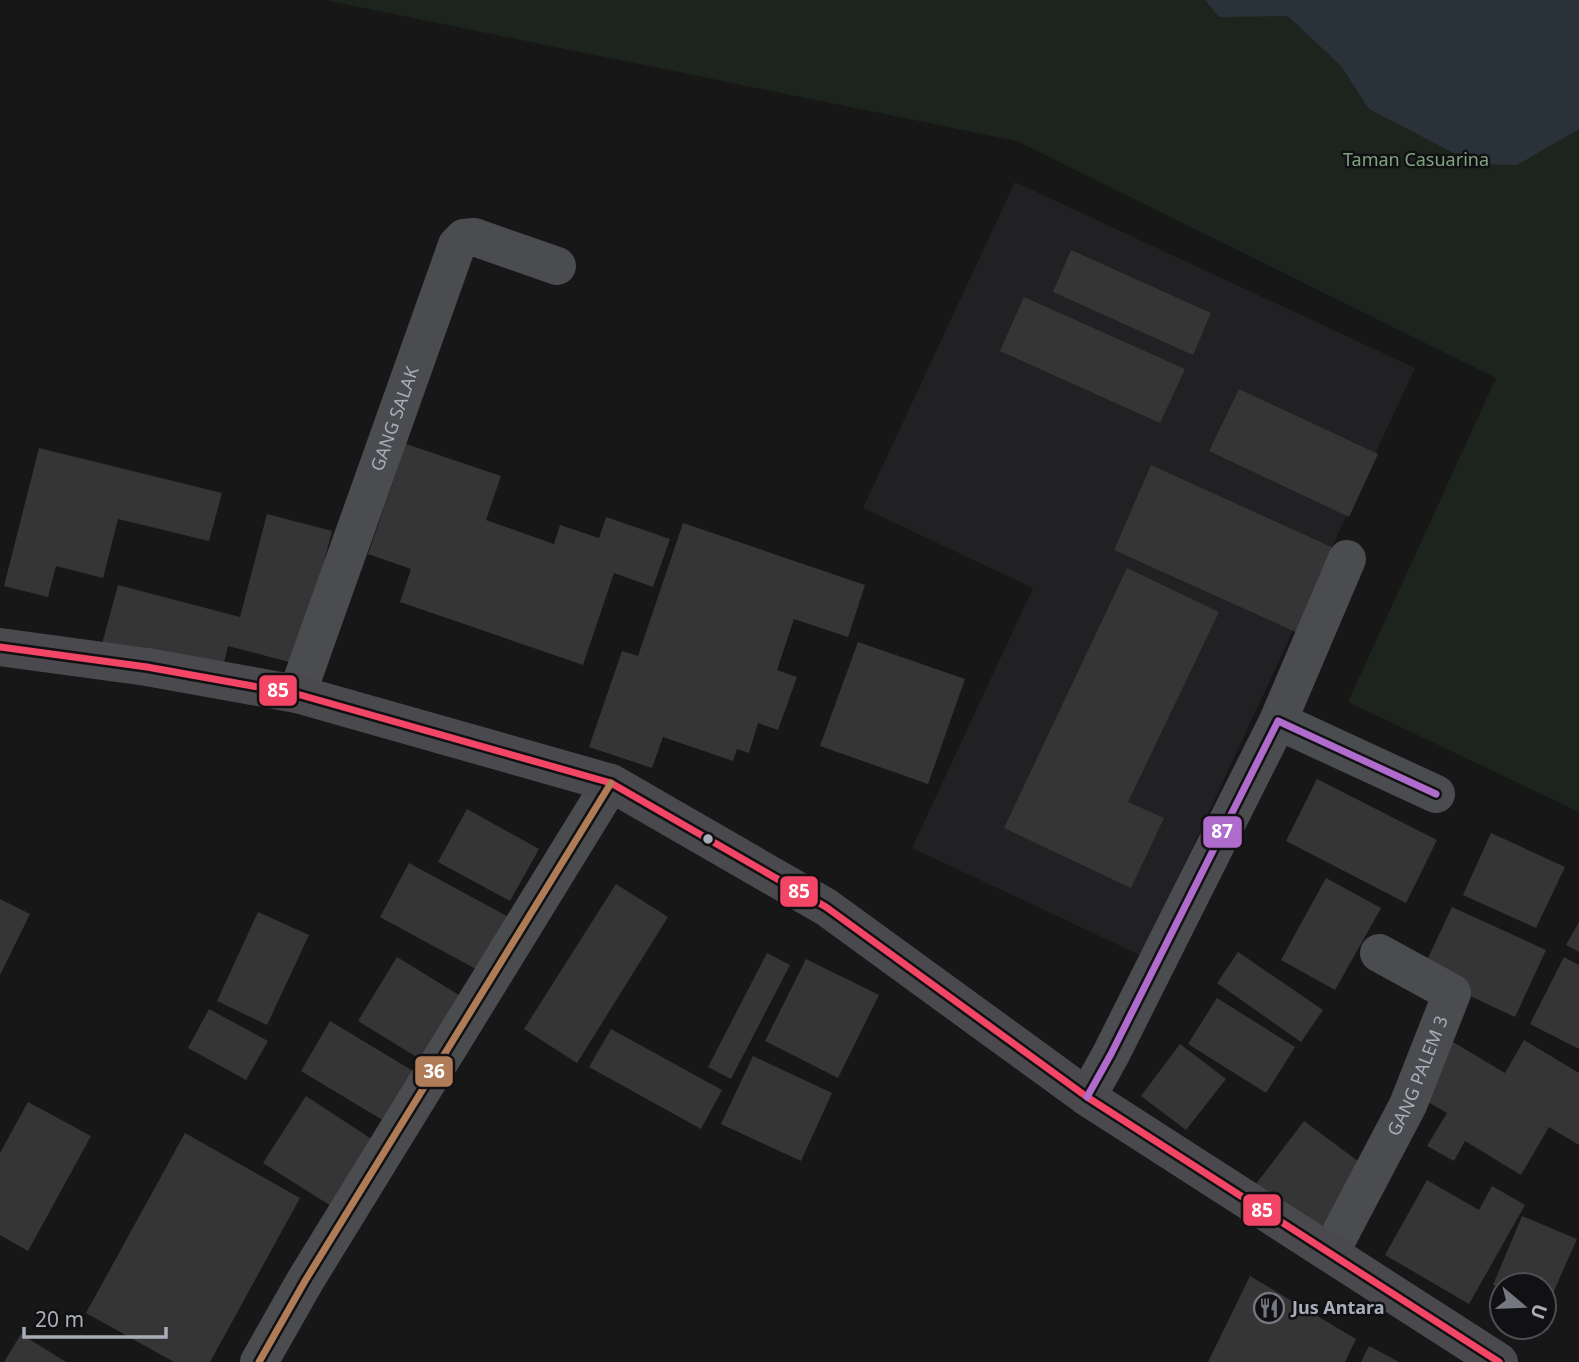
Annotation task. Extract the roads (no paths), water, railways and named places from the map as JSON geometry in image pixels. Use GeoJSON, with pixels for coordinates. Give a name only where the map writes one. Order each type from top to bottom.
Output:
{"type":"FeatureCollection","features":[{"type":"Feature","properties":{"kind":"main road"},"geometry":{"type":"LineString","coordinates":[[0,647],[147,667],[297,694],[611,783],[826,907],[1087,1097],[1336,1241],[1499,1362]]}},
{"type":"Feature","properties":{"kind":"street","name":"GANG SALAK"},"geometry":{"type":"LineString","coordinates":[[297,694],[457,244],[464,238],[474,237],[556,266]]}},
{"type":"Feature","properties":{"kind":"street"},"geometry":{"type":"LineString","coordinates":[[1087,1097],[1278,721],[1348,559]]}},
{"type":"Feature","properties":{"kind":"street"},"geometry":{"type":"LineString","coordinates":[[1278,721],[1436,794]]}},
{"type":"Feature","properties":{"kind":"street"},"geometry":{"type":"LineString","coordinates":[[259,1362],[305,1281],[611,783]]}},
{"type":"Feature","properties":{"kind":"street","name":"GANG PALEM 3"},"geometry":{"type":"LineString","coordinates":[[1336,1241],[1408,1105],[1452,993],[1379,953]]}},
{"type":"Feature","properties":{"kind":"place","name":"Jus Antara"},"geometry":{"type":"Point","coordinates":[1269,1308]}},
{"type":"Feature","properties":{"kind":"park label","name":"Taman Casuarina"},"geometry":{"type":"Point","coordinates":[1416,160]}}]}
